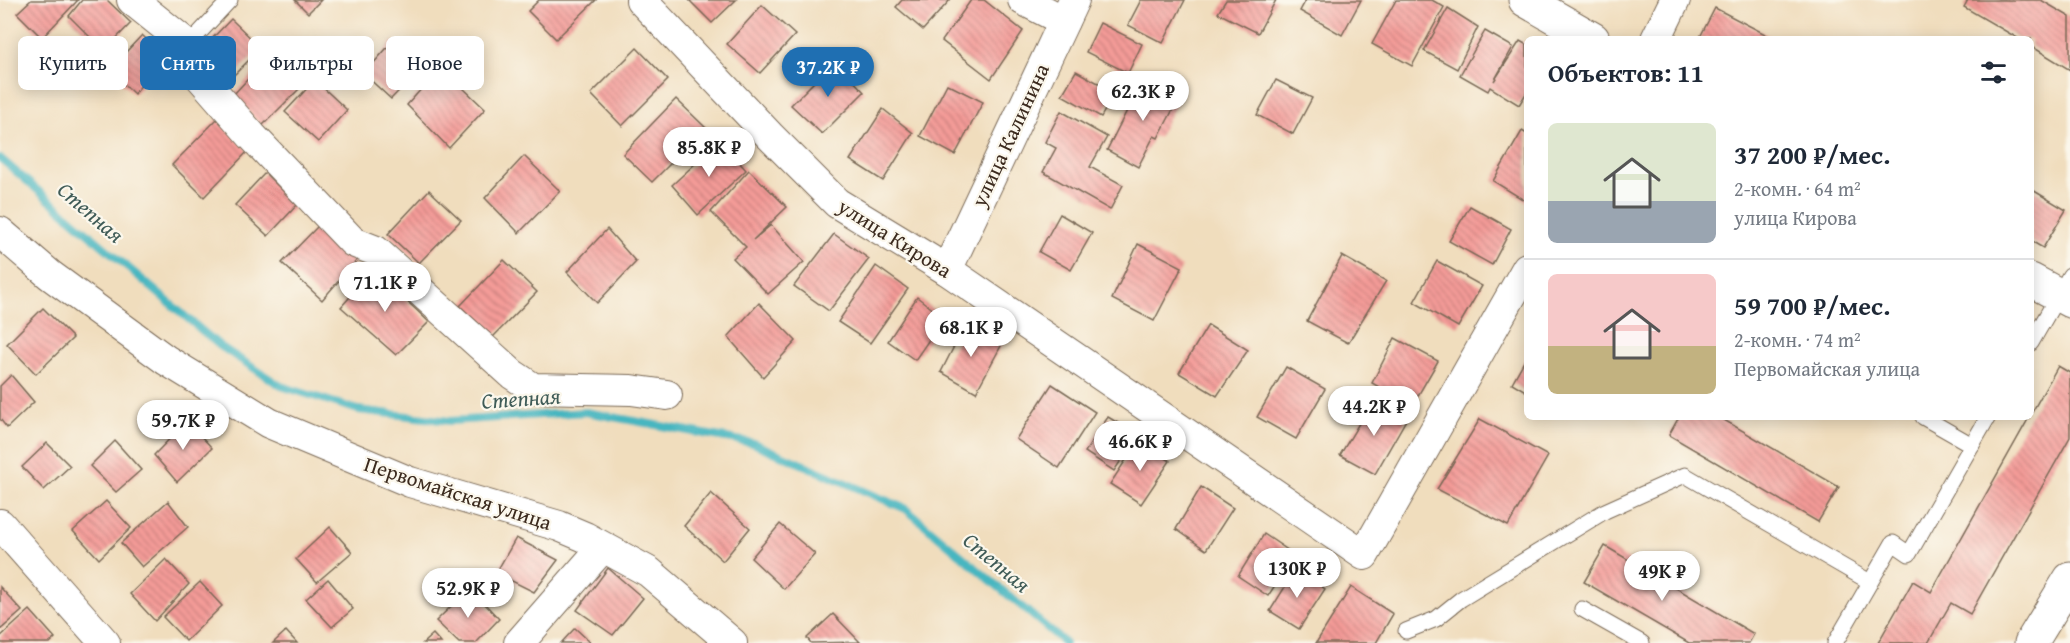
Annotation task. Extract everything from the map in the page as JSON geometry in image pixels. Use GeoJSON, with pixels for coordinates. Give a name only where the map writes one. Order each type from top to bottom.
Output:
{"type":"FeatureCollection","features":[{"type":"Feature","properties":{"kind":"main road"},"geometry":{"type":"LineString","coordinates":[[1525,0],[1588,36]]}},
{"type":"Feature","properties":{"kind":"main road"},"geometry":{"type":"LineString","coordinates":[[2031,643],[2070,579]]}},
{"type":"Feature","properties":{"kind":"street"},"geometry":{"type":"LineString","coordinates":[[132,0],[177,36]]}},
{"type":"Feature","properties":{"kind":"street","name":"улица Кирова"},"geometry":{"type":"LineString","coordinates":[[641,0],[837,203],[947,270],[1364,555],[1524,273]]}},
{"type":"Feature","properties":{"kind":"street"},"geometry":{"type":"LineString","coordinates":[[1023,0],[1069,10]]}},
{"type":"Feature","properties":{"kind":"street"},"geometry":{"type":"LineString","coordinates":[[1657,36],[1675,0]]}},
{"type":"Feature","properties":{"kind":"street","name":"улица Калинина"},"geometry":{"type":"LineString","coordinates":[[947,270],[1069,10]]}},
{"type":"Feature","properties":{"kind":"street"},"geometry":{"type":"LineString","coordinates":[[212,90],[252,136],[353,242],[376,251],[512,374],[533,388],[631,390],[667,395]]}},
{"type":"Feature","properties":{"kind":"street","name":"Первомайская улица"},"geometry":{"type":"LineString","coordinates":[[0,232],[50,275],[166,360],[269,423],[411,482],[559,526],[649,572],[732,643]]}},
{"type":"Feature","properties":{"kind":"street"},"geometry":{"type":"LineString","coordinates":[[0,524],[105,643]]}},
{"type":"Feature","properties":{"kind":"street"},"geometry":{"type":"LineString","coordinates":[[519,643],[602,548]]}},
{"type":"Feature","properties":{"kind":"lane"},"geometry":{"type":"LineString","coordinates":[[196,36],[230,0]]}},
{"type":"Feature","properties":{"kind":"lane"},"geometry":{"type":"LineString","coordinates":[[2034,337],[2057,288]]}},
{"type":"Feature","properties":{"kind":"lane"},"geometry":{"type":"LineString","coordinates":[[1928,420],[1972,445]]}},
{"type":"Feature","properties":{"kind":"lane"},"geometry":{"type":"LineString","coordinates":[[1835,643],[1893,543],[1909,554],[1986,420]]}},
{"type":"Feature","properties":{"kind":"lane"},"geometry":{"type":"LineString","coordinates":[[1406,631],[1436,619],[1461,599],[1605,512],[1685,475],[1870,582]]}},
{"type":"Feature","properties":{"kind":"lane"},"geometry":{"type":"LineString","coordinates":[[1582,609],[1642,643]]}},
{"type":"Feature","properties":{"kind":"building"},"geometry":{"type":"Polygon","coordinates":[[[31,0],[78,0],[44,36],[40,36],[17,13],[31,0]]]}},
{"type":"Feature","properties":{"kind":"building"},"geometry":{"type":"Polygon","coordinates":[[[82,0],[107,0],[131,23],[118,36],[89,36],[69,16],[82,0]]]}},
{"type":"Feature","properties":{"kind":"building"},"geometry":{"type":"Polygon","coordinates":[[[295,0],[321,0],[308,13],[295,0]]]}},
{"type":"Feature","properties":{"kind":"building"},"geometry":{"type":"Polygon","coordinates":[[[539,0],[596,0],[556,39],[528,11],[539,0]]]}},
{"type":"Feature","properties":{"kind":"building"},"geometry":{"type":"Polygon","coordinates":[[[689,0],[736,0],[712,23],[689,0]]]}},
{"type":"Feature","properties":{"kind":"building"},"geometry":{"type":"Polygon","coordinates":[[[902,0],[950,0],[923,30],[896,7],[902,0]]]}},
{"type":"Feature","properties":{"kind":"building"},"geometry":{"type":"Polygon","coordinates":[[[971,0],[984,0],[1023,31],[991,79],[942,41],[971,0]]]}},
{"type":"Feature","properties":{"kind":"building"},"geometry":{"type":"Polygon","coordinates":[[[1141,0],[1185,0],[1163,43],[1128,25],[1141,0]]]}},
{"type":"Feature","properties":{"kind":"building"},"geometry":{"type":"Polygon","coordinates":[[[1226,0],[1276,0],[1258,33],[1218,13],[1226,0]]]}},
{"type":"Feature","properties":{"kind":"building"},"geometry":{"type":"Polygon","coordinates":[[[1306,0],[1361,0],[1342,35],[1300,11],[1306,0]]]}},
{"type":"Feature","properties":{"kind":"building"},"geometry":{"type":"Polygon","coordinates":[[[1396,0],[1432,0],[1444,7],[1412,66],[1372,44],[1396,0]]]}},
{"type":"Feature","properties":{"kind":"building"},"geometry":{"type":"Polygon","coordinates":[[[1968,0],[2041,0],[2070,17],[2070,70],[2034,48],[2034,36],[2014,36],[1964,7],[1968,0]]]}},
{"type":"Feature","properties":{"kind":"building"},"geometry":{"type":"Polygon","coordinates":[[[762,5],[795,35],[760,73],[727,44],[762,5]]]}},
{"type":"Feature","properties":{"kind":"building"},"geometry":{"type":"Polygon","coordinates":[[[1448,8],[1478,27],[1457,69],[1424,51],[1448,8]]]}},
{"type":"Feature","properties":{"kind":"building"},"geometry":{"type":"Polygon","coordinates":[[[1715,8],[1769,36],[1701,36],[1715,8]]]}},
{"type":"Feature","properties":{"kind":"building"},"geometry":{"type":"Polygon","coordinates":[[[231,19],[249,36],[248,61],[236,73],[236,36],[215,36],[231,19]]]}},
{"type":"Feature","properties":{"kind":"building"},"geometry":{"type":"Polygon","coordinates":[[[1100,23],[1142,44],[1128,73],[1086,52],[1100,23]]]}},
{"type":"Feature","properties":{"kind":"building"},"geometry":{"type":"Polygon","coordinates":[[[1485,31],[1513,47],[1494,81],[1520,41],[1524,43],[1524,97],[1519,105],[1490,87],[1488,91],[1460,75],[1485,31]]]}},
{"type":"Feature","properties":{"kind":"building"},"geometry":{"type":"Polygon","coordinates":[[[140,37],[140,87],[134,94],[128,88],[128,50],[140,37]]]}},
{"type":"Feature","properties":{"kind":"building"},"geometry":{"type":"Polygon","coordinates":[[[637,48],[668,80],[622,126],[591,94],[637,48]]]}},
{"type":"Feature","properties":{"kind":"building"},"geometry":{"type":"Polygon","coordinates":[[[386,49],[386,90],[400,90],[391,99],[374,83],[374,63],[386,49]]]}},
{"type":"Feature","properties":{"kind":"building"},"geometry":{"type":"Polygon","coordinates":[[[835,61],[864,92],[822,134],[791,105],[835,61]]]}},
{"type":"Feature","properties":{"kind":"building"},"geometry":{"type":"Polygon","coordinates":[[[1076,71],[1115,92],[1101,117],[1062,95],[1076,71]]]}},
{"type":"Feature","properties":{"kind":"building"},"geometry":{"type":"Polygon","coordinates":[[[248,79],[248,90],[298,90],[262,126],[233,95],[248,79]]]}},
{"type":"Feature","properties":{"kind":"building"},"geometry":{"type":"Polygon","coordinates":[[[1143,79],[1179,98],[1158,138],[1154,136],[1138,167],[1107,150],[1143,79]]]}},
{"type":"Feature","properties":{"kind":"building"},"geometry":{"type":"Polygon","coordinates":[[[1276,80],[1312,98],[1293,134],[1257,115],[1276,80]]]}},
{"type":"Feature","properties":{"kind":"building"},"geometry":{"type":"Polygon","coordinates":[[[947,84],[983,102],[955,155],[920,136],[947,84]]]}},
{"type":"Feature","properties":{"kind":"building"},"geometry":{"type":"Polygon","coordinates":[[[306,90],[326,90],[347,110],[318,142],[285,112],[306,90]]]}},
{"type":"Feature","properties":{"kind":"building"},"geometry":{"type":"Polygon","coordinates":[[[420,90],[465,90],[485,109],[449,148],[407,105],[420,90]]]}},
{"type":"Feature","properties":{"kind":"building"},"geometry":{"type":"Polygon","coordinates":[[[676,99],[706,128],[652,182],[623,154],[676,99]]]}},
{"type":"Feature","properties":{"kind":"building"},"geometry":{"type":"Polygon","coordinates":[[[883,109],[913,133],[883,181],[850,160],[883,109]]]}},
{"type":"Feature","properties":{"kind":"building"},"geometry":{"type":"Polygon","coordinates":[[[1061,111],[1107,137],[1090,167],[1123,185],[1110,210],[1043,172],[1056,148],[1045,142],[1061,111]]]}},
{"type":"Feature","properties":{"kind":"building"},"geometry":{"type":"Polygon","coordinates":[[[217,119],[248,151],[204,197],[172,165],[217,119]]]}},
{"type":"Feature","properties":{"kind":"building"},"geometry":{"type":"Polygon","coordinates":[[[1522,131],[1524,132],[1524,200],[1493,181],[1522,131]]]}},
{"type":"Feature","properties":{"kind":"building"},"geometry":{"type":"Polygon","coordinates":[[[720,141],[746,170],[698,215],[672,185],[720,141]]]}},
{"type":"Feature","properties":{"kind":"building"},"geometry":{"type":"Polygon","coordinates":[[[524,156],[560,191],[519,233],[485,198],[524,156]]]}},
{"type":"Feature","properties":{"kind":"building"},"geometry":{"type":"Polygon","coordinates":[[[749,170],[787,207],[753,240],[771,225],[804,262],[768,294],[733,258],[746,247],[711,212],[749,170]]]}},
{"type":"Feature","properties":{"kind":"building"},"geometry":{"type":"Polygon","coordinates":[[[265,173],[297,205],[268,236],[235,205],[265,173]]]}},
{"type":"Feature","properties":{"kind":"building"},"geometry":{"type":"Polygon","coordinates":[[[429,190],[461,220],[419,263],[388,234],[429,190]]]}},
{"type":"Feature","properties":{"kind":"building"},"geometry":{"type":"Polygon","coordinates":[[[2034,191],[2066,210],[2043,248],[2034,243],[2034,191]]]}},
{"type":"Feature","properties":{"kind":"building"},"geometry":{"type":"Polygon","coordinates":[[[1470,206],[1511,229],[1492,265],[1449,241],[1470,206]]]}},
{"type":"Feature","properties":{"kind":"building"},"geometry":{"type":"Polygon","coordinates":[[[1060,214],[1092,233],[1071,270],[1039,252],[1060,214]]]}},
{"type":"Feature","properties":{"kind":"building"},"geometry":{"type":"Polygon","coordinates":[[[319,225],[357,260],[322,300],[282,263],[319,225]]]}},
{"type":"Feature","properties":{"kind":"building"},"geometry":{"type":"Polygon","coordinates":[[[607,229],[636,262],[597,303],[567,272],[607,229]]]}},
{"type":"Feature","properties":{"kind":"building"},"geometry":{"type":"Polygon","coordinates":[[[834,234],[869,259],[829,311],[794,286],[834,234]]]}},
{"type":"Feature","properties":{"kind":"building"},"geometry":{"type":"Polygon","coordinates":[[[1138,244],[1182,267],[1154,321],[1112,299],[1138,244]]]}},
{"type":"Feature","properties":{"kind":"building"},"geometry":{"type":"Polygon","coordinates":[[[1342,256],[1386,281],[1348,343],[1307,321],[1342,256]]]}},
{"type":"Feature","properties":{"kind":"building"},"geometry":{"type":"Polygon","coordinates":[[[504,260],[537,292],[493,337],[460,306],[504,260]]]}},
{"type":"Feature","properties":{"kind":"building"},"geometry":{"type":"Polygon","coordinates":[[[1437,261],[1482,286],[1458,327],[1414,302],[1437,261]]]}},
{"type":"Feature","properties":{"kind":"building"},"geometry":{"type":"Polygon","coordinates":[[[876,266],[908,289],[870,343],[838,322],[876,266]]]}},
{"type":"Feature","properties":{"kind":"building"},"geometry":{"type":"Polygon","coordinates":[[[374,270],[429,322],[396,355],[341,307],[374,270]]]}},
{"type":"Feature","properties":{"kind":"building"},"geometry":{"type":"Polygon","coordinates":[[[917,297],[944,318],[915,360],[888,341],[917,297]]]}},
{"type":"Feature","properties":{"kind":"building"},"geometry":{"type":"Polygon","coordinates":[[[759,303],[796,341],[763,377],[728,337],[759,303]]]}},
{"type":"Feature","properties":{"kind":"building"},"geometry":{"type":"Polygon","coordinates":[[[43,308],[73,338],[36,374],[7,344],[43,308]]]}},
{"type":"Feature","properties":{"kind":"building"},"geometry":{"type":"Polygon","coordinates":[[[966,323],[1002,344],[976,392],[941,372],[966,323]]]}},
{"type":"Feature","properties":{"kind":"building"},"geometry":{"type":"Polygon","coordinates":[[[1208,325],[1248,350],[1217,396],[1179,373],[1208,325]]]}},
{"type":"Feature","properties":{"kind":"building"},"geometry":{"type":"Polygon","coordinates":[[[1395,338],[1438,361],[1412,406],[1372,383],[1395,338]]]}},
{"type":"Feature","properties":{"kind":"building"},"geometry":{"type":"Polygon","coordinates":[[[1524,361],[1524,390],[1512,383],[1524,361]]]}},
{"type":"Feature","properties":{"kind":"building"},"geometry":{"type":"Polygon","coordinates":[[[2058,366],[2070,373],[2070,437],[1970,614],[1951,603],[1928,643],[1878,643],[1913,581],[1931,592],[2028,420],[2034,420],[2034,409],[2058,366]]]}},
{"type":"Feature","properties":{"kind":"building"},"geometry":{"type":"Polygon","coordinates":[[[1286,367],[1325,389],[1296,439],[1257,417],[1286,367]]]}},
{"type":"Feature","properties":{"kind":"building"},"geometry":{"type":"Polygon","coordinates":[[[11,375],[34,402],[7,428],[0,419],[0,386],[11,375]]]}},
{"type":"Feature","properties":{"kind":"building"},"geometry":{"type":"Polygon","coordinates":[[[1052,384],[1095,412],[1059,468],[1016,439],[1052,384]]]}},
{"type":"Feature","properties":{"kind":"building"},"geometry":{"type":"Polygon","coordinates":[[[1373,400],[1407,418],[1375,474],[1340,455],[1373,400]]]}},
{"type":"Feature","properties":{"kind":"building"},"geometry":{"type":"Polygon","coordinates":[[[1108,417],[1138,435],[1114,471],[1085,452],[1108,417]]]}},
{"type":"Feature","properties":{"kind":"building"},"geometry":{"type":"Polygon","coordinates":[[[1480,419],[1548,456],[1508,526],[1437,489],[1480,419]]]}},
{"type":"Feature","properties":{"kind":"building"},"geometry":{"type":"Polygon","coordinates":[[[1677,420],[1724,420],[1839,487],[1818,522],[1669,435],[1677,420]]]}},
{"type":"Feature","properties":{"kind":"building"},"geometry":{"type":"Polygon","coordinates":[[[187,421],[212,448],[177,482],[154,455],[187,421]]]}},
{"type":"Feature","properties":{"kind":"building"},"geometry":{"type":"Polygon","coordinates":[[[1139,440],[1170,461],[1141,504],[1110,484],[1139,440]]]}},
{"type":"Feature","properties":{"kind":"building"},"geometry":{"type":"Polygon","coordinates":[[[115,441],[141,470],[116,492],[90,466],[115,441]]]}},
{"type":"Feature","properties":{"kind":"building"},"geometry":{"type":"Polygon","coordinates":[[[47,443],[70,466],[44,490],[22,467],[47,443]]]}},
{"type":"Feature","properties":{"kind":"building"},"geometry":{"type":"Polygon","coordinates":[[[1201,487],[1233,508],[1206,550],[1176,529],[1201,487]]]}},
{"type":"Feature","properties":{"kind":"building"},"geometry":{"type":"Polygon","coordinates":[[[711,493],[750,528],[723,561],[684,526],[711,493]]]}},
{"type":"Feature","properties":{"kind":"building"},"geometry":{"type":"Polygon","coordinates":[[[106,501],[131,528],[99,559],[73,531],[106,501]]]}},
{"type":"Feature","properties":{"kind":"building"},"geometry":{"type":"Polygon","coordinates":[[[168,501],[188,527],[142,567],[121,543],[168,501]]]}},
{"type":"Feature","properties":{"kind":"building"},"geometry":{"type":"Polygon","coordinates":[[[780,524],[815,554],[784,589],[751,558],[780,524]]]}},
{"type":"Feature","properties":{"kind":"building"},"geometry":{"type":"Polygon","coordinates":[[[330,527],[352,552],[317,582],[296,559],[330,527]]]}},
{"type":"Feature","properties":{"kind":"building"},"geometry":{"type":"Polygon","coordinates":[[[1264,534],[1295,555],[1268,596],[1238,576],[1264,534]]]}},
{"type":"Feature","properties":{"kind":"building"},"geometry":{"type":"Polygon","coordinates":[[[516,538],[558,560],[534,592],[496,573],[516,538]]]}},
{"type":"Feature","properties":{"kind":"building"},"geometry":{"type":"Polygon","coordinates":[[[1605,546],[1754,634],[1749,643],[1689,643],[1584,582],[1605,546]]]}},
{"type":"Feature","properties":{"kind":"building"},"geometry":{"type":"Polygon","coordinates":[[[166,559],[189,584],[155,621],[130,594],[166,559]]]}},
{"type":"Feature","properties":{"kind":"building"},"geometry":{"type":"Polygon","coordinates":[[[608,568],[643,598],[613,635],[577,610],[608,568]]]}},
{"type":"Feature","properties":{"kind":"building"},"geometry":{"type":"Polygon","coordinates":[[[1296,569],[1325,589],[1299,629],[1270,611],[1296,569]]]}},
{"type":"Feature","properties":{"kind":"building"},"geometry":{"type":"Polygon","coordinates":[[[328,579],[353,609],[332,627],[306,599],[328,579]]]}},
{"type":"Feature","properties":{"kind":"building"},"geometry":{"type":"Polygon","coordinates":[[[200,582],[222,606],[186,641],[163,617],[200,582]]]}},
{"type":"Feature","properties":{"kind":"building"},"geometry":{"type":"Polygon","coordinates":[[[0,587],[22,611],[0,630],[0,587]]]}},
{"type":"Feature","properties":{"kind":"building"},"geometry":{"type":"Polygon","coordinates":[[[1351,587],[1393,614],[1376,643],[1316,643],[1351,587]]]}},
{"type":"Feature","properties":{"kind":"building"},"geometry":{"type":"Polygon","coordinates":[[[470,588],[499,619],[476,643],[459,643],[436,621],[470,588]]]}},
{"type":"Feature","properties":{"kind":"building"},"geometry":{"type":"Polygon","coordinates":[[[30,610],[55,638],[50,643],[1,643],[0,637],[30,610]]]}},
{"type":"Feature","properties":{"kind":"building"},"geometry":{"type":"Polygon","coordinates":[[[833,614],[860,642],[811,643],[807,638],[833,614]]]}},
{"type":"Feature","properties":{"kind":"building"},"geometry":{"type":"Polygon","coordinates":[[[575,628],[591,643],[561,643],[575,628]]]}},
{"type":"Feature","properties":{"kind":"building"},"geometry":{"type":"Polygon","coordinates":[[[286,631],[297,643],[273,643],[286,631]]]}},
{"type":"Feature","properties":{"kind":"building"},"geometry":{"type":"Polygon","coordinates":[[[433,634],[441,643],[423,643],[433,634]]]}},
{"type":"Feature","properties":{"kind":"waterway","name":"Степная"},"geometry":{"type":"LineString","coordinates":[[0,158],[220,346],[281,386],[358,410],[450,421],[586,412],[753,443],[906,509],[1065,643]]}}]}
